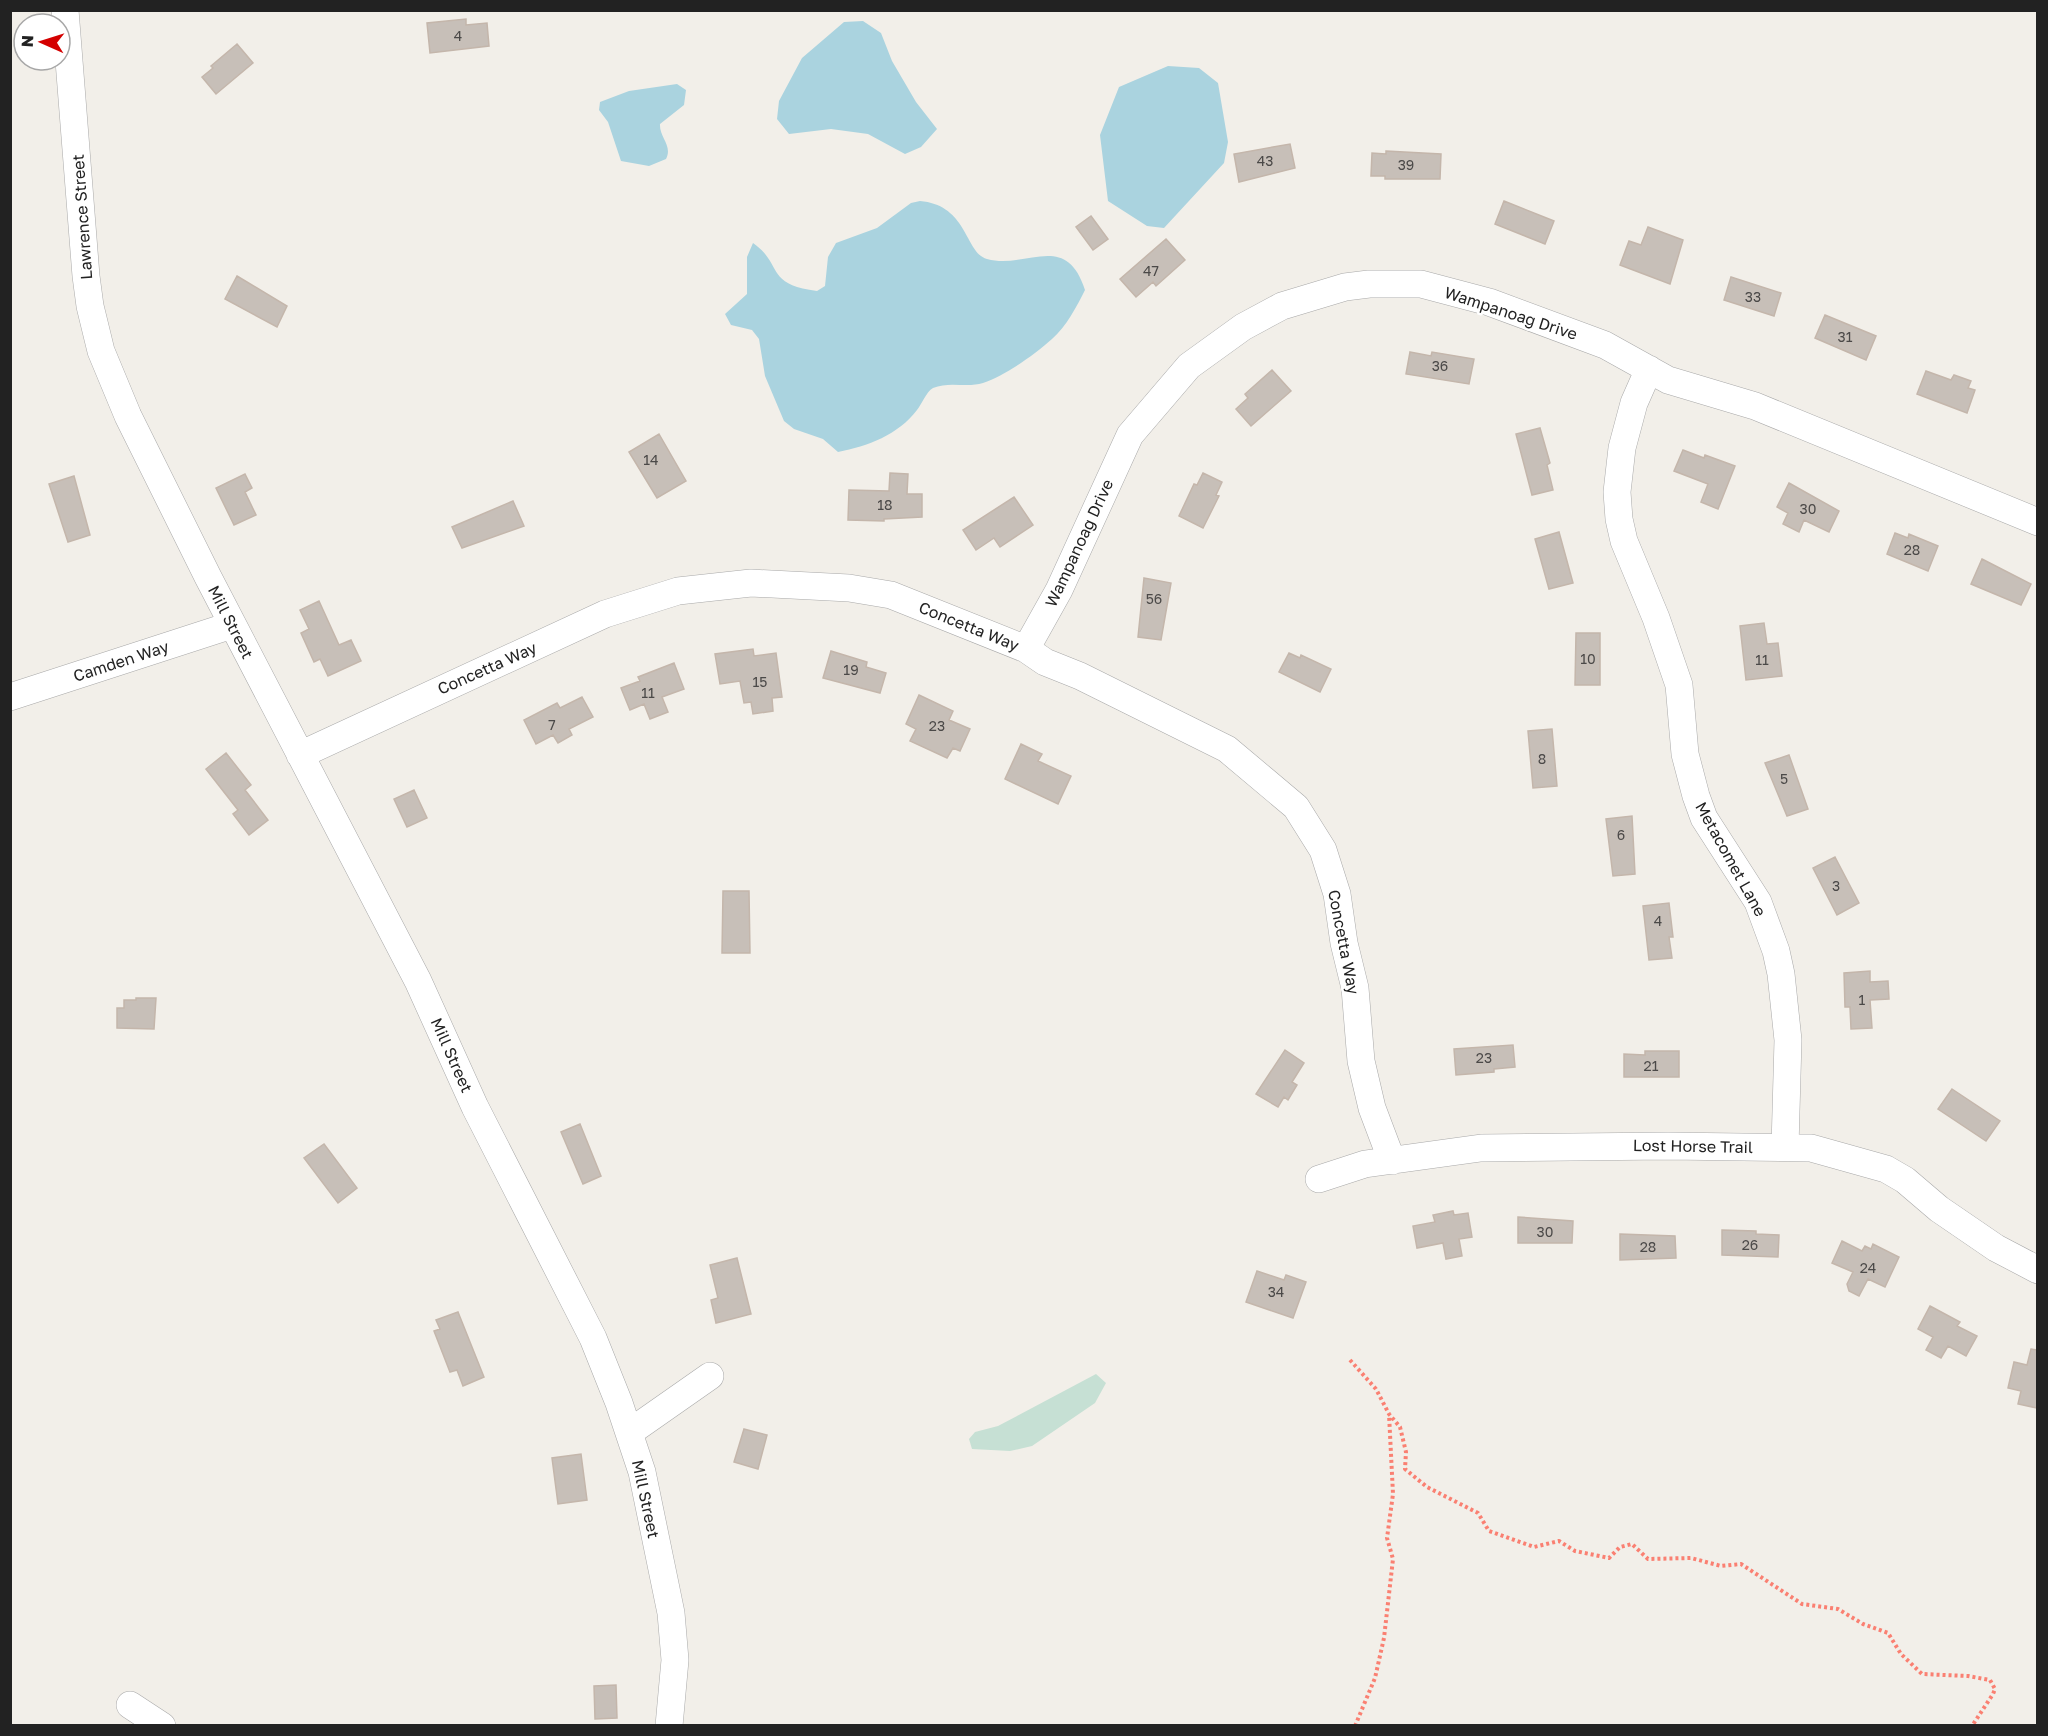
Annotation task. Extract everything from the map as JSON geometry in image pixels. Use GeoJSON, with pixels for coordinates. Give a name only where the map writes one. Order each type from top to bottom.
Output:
{"type":"FeatureCollection","features":[{"type":"Feature","properties":{"kind":"street","name":"Lawrence Street"},"geometry":{"type":"LineString","coordinates":[[65,10],[90,306],[101,351],[128,416]]}},
{"type":"Feature","properties":{"kind":"street","name":"Wampanoag Drive"},"geometry":{"type":"LineString","coordinates":[[1026,649],[1059,590],[1130,435],[1189,366],[1243,327],[1282,306],[1346,287],[1399,282],[1421,284],[1489,302],[1605,345],[1668,380],[1755,406],[2037,522]]}},
{"type":"Feature","properties":{"kind":"street","name":"Metacomet Lane"},"geometry":{"type":"LineString","coordinates":[[1649,369],[1634,403],[1622,448],[1617,492],[1618,519],[1624,541],[1656,618],[1679,685],[1685,754],[1704,818],[1758,902],[1776,951],[1781,974],[1788,1040],[1785,1147]]}},
{"type":"Feature","properties":{"kind":"street","name":"Mill Street"},"geometry":{"type":"LineString","coordinates":[[128,416],[232,625],[418,981],[480,1118],[593,1338],[630,1432],[642,1472],[670,1613],[675,1659],[669,1725]]}},
{"type":"Feature","properties":{"kind":"street","name":"Concetta Way"},"geometry":{"type":"LineString","coordinates":[[300,754],[605,614],[678,591],[751,583],[849,588],[891,595],[1026,649],[1045,662],[1080,676],[1227,749],[1296,807],[1323,850],[1337,894],[1344,943],[1355,988],[1361,1061],[1372,1108],[1392,1161]]}},
{"type":"Feature","properties":{"kind":"street","name":"Camden Way"},"geometry":{"type":"LineString","coordinates":[[10,697],[232,625]]}},
{"type":"Feature","properties":{"kind":"street","name":"Lost Horse Trail"},"geometry":{"type":"LineString","coordinates":[[1319,1179],[1365,1164],[1481,1148],[1812,1148],[1886,1169],[1905,1180],[1939,1209],[1996,1248],[2037,1270]]}},
{"type":"Feature","properties":{"kind":"street"},"geometry":{"type":"LineString","coordinates":[[630,1432],[710,1376]]}},
{"type":"Feature","properties":{"kind":"street"},"geometry":{"type":"LineString","coordinates":[[130,1705],[162,1725]]}},
{"type":"Feature","properties":{"kind":"path"},"geometry":{"type":"LineString","coordinates":[[1350,1360],[1376,1389],[1389,1414],[1400,1426],[1406,1452],[1405,1469],[1427,1487],[1478,1513],[1489,1532],[1534,1547],[1559,1542],[1575,1551],[1609,1558],[1620,1547],[1632,1544],[1648,1559],[1691,1558],[1721,1566],[1741,1564],[1802,1605],[1838,1609],[1863,1623],[1888,1633],[1901,1654],[1922,1674],[1968,1676],[1990,1680],[1995,1689],[1972,1725]]}},
{"type":"Feature","properties":{"kind":"path"},"geometry":{"type":"LineString","coordinates":[[1355,1725],[1375,1678],[1384,1638],[1393,1559],[1387,1538],[1393,1494],[1389,1414]]}},
{"type":"Feature","properties":{"kind":"green space"},"geometry":{"type":"Polygon","coordinates":[[[1096,1374],[1106,1383],[1095,1403],[1032,1446],[1010,1451],[972,1449],[969,1439],[975,1432],[998,1426],[1096,1374]]]}},
{"type":"Feature","properties":{"kind":"water"},"geometry":{"type":"Polygon","coordinates":[[[863,21],[881,33],[892,61],[916,102],[937,129],[921,147],[905,154],[868,134],[831,129],[789,134],[777,119],[779,101],[802,58],[844,22],[863,21]]]}},
{"type":"Feature","properties":{"kind":"water"},"geometry":{"type":"Polygon","coordinates":[[[1168,66],[1199,68],[1218,83],[1228,142],[1224,163],[1164,228],[1147,226],[1108,201],[1100,135],[1119,87],[1168,66]]]}},
{"type":"Feature","properties":{"kind":"water"},"geometry":{"type":"Polygon","coordinates":[[[677,84],[686,90],[684,105],[660,124],[668,150],[666,159],[649,166],[621,161],[608,122],[599,110],[600,102],[629,91],[677,84]]]}},
{"type":"Feature","properties":{"kind":"water"},"geometry":{"type":"Polygon","coordinates":[[[920,201],[936,204],[948,211],[963,229],[974,248],[987,259],[1002,261],[1044,256],[1056,257],[1067,261],[1077,272],[1085,290],[1062,329],[1037,352],[1019,364],[983,383],[933,388],[909,419],[892,433],[871,443],[838,452],[823,439],[794,429],[784,421],[765,376],[759,339],[752,330],[731,325],[725,314],[747,294],[747,257],[753,243],[769,259],[782,279],[800,288],[817,291],[825,286],[828,257],[836,243],[877,228],[911,203],[920,201]]]}},
{"type":"Feature","properties":{"kind":"building"},"geometry":{"type":"Polygon","coordinates":[[[466,19],[466,25],[487,23],[489,46],[430,53],[427,23],[466,19]]]}},
{"type":"Feature","properties":{"kind":"building"},"geometry":{"type":"Polygon","coordinates":[[[237,44],[253,63],[216,94],[202,77],[213,68],[211,66],[237,44]]]}},
{"type":"Feature","properties":{"kind":"building"},"geometry":{"type":"Polygon","coordinates":[[[1290,144],[1295,168],[1239,182],[1234,154],[1290,144]]]}},
{"type":"Feature","properties":{"kind":"building"},"geometry":{"type":"Polygon","coordinates":[[[1386,151],[1441,154],[1440,179],[1385,179],[1385,176],[1371,176],[1372,153],[1386,154],[1386,151]]]}},
{"type":"Feature","properties":{"kind":"building"},"geometry":{"type":"Polygon","coordinates":[[[1504,201],[1554,221],[1545,244],[1495,224],[1504,201]]]}},
{"type":"Feature","properties":{"kind":"building"},"geometry":{"type":"Polygon","coordinates":[[[1091,216],[1108,239],[1093,250],[1076,227],[1091,216]]]}},
{"type":"Feature","properties":{"kind":"building"},"geometry":{"type":"Polygon","coordinates":[[[1648,227],[1683,240],[1670,284],[1620,265],[1629,241],[1641,245],[1648,227]]]}},
{"type":"Feature","properties":{"kind":"building"},"geometry":{"type":"Polygon","coordinates":[[[1166,239],[1185,260],[1156,286],[1153,282],[1136,297],[1120,279],[1166,239]]]}},
{"type":"Feature","properties":{"kind":"building"},"geometry":{"type":"Polygon","coordinates":[[[237,276],[287,306],[277,327],[225,299],[237,276]]]}},
{"type":"Feature","properties":{"kind":"building"},"geometry":{"type":"Polygon","coordinates":[[[1731,277],[1781,293],[1774,316],[1724,300],[1731,277]]]}},
{"type":"Feature","properties":{"kind":"building"},"geometry":{"type":"Polygon","coordinates":[[[1825,315],[1876,336],[1866,360],[1815,338],[1825,315]]]}},
{"type":"Feature","properties":{"kind":"building"},"geometry":{"type":"Polygon","coordinates":[[[1410,352],[1431,356],[1432,352],[1474,359],[1469,384],[1406,374],[1410,352]]]}},
{"type":"Feature","properties":{"kind":"building"},"geometry":{"type":"Polygon","coordinates":[[[1272,370],[1291,391],[1251,426],[1236,409],[1248,398],[1245,394],[1272,370]]]}},
{"type":"Feature","properties":{"kind":"building"},"geometry":{"type":"Polygon","coordinates":[[[1926,371],[1951,380],[1954,375],[1971,381],[1968,388],[1975,390],[1967,413],[1917,394],[1926,371]]]}},
{"type":"Feature","properties":{"kind":"building"},"geometry":{"type":"Polygon","coordinates":[[[1540,428],[1550,463],[1547,465],[1553,490],[1532,495],[1516,434],[1540,428]]]}},
{"type":"Feature","properties":{"kind":"building"},"geometry":{"type":"Polygon","coordinates":[[[659,434],[686,481],[657,498],[629,452],[659,434]]]}},
{"type":"Feature","properties":{"kind":"building"},"geometry":{"type":"Polygon","coordinates":[[[1683,450],[1735,466],[1718,509],[1701,502],[1708,484],[1674,471],[1683,450]]]}},
{"type":"Feature","properties":{"kind":"building"},"geometry":{"type":"Polygon","coordinates":[[[890,473],[908,474],[907,494],[922,494],[922,517],[884,519],[884,521],[848,520],[849,490],[889,491],[890,473]]]}},
{"type":"Feature","properties":{"kind":"building"},"geometry":{"type":"Polygon","coordinates":[[[1203,473],[1222,482],[1216,495],[1219,496],[1203,528],[1179,516],[1194,484],[1197,485],[1203,473]]]}},
{"type":"Feature","properties":{"kind":"building"},"geometry":{"type":"Polygon","coordinates":[[[245,474],[252,488],[245,492],[256,515],[234,525],[216,488],[245,474]]]}},
{"type":"Feature","properties":{"kind":"building"},"geometry":{"type":"Polygon","coordinates":[[[74,476],[90,535],[68,542],[49,484],[74,476]]]}},
{"type":"Feature","properties":{"kind":"building"},"geometry":{"type":"Polygon","coordinates":[[[1789,483],[1839,511],[1829,532],[1804,520],[1799,532],[1783,524],[1788,513],[1777,507],[1789,483]]]}},
{"type":"Feature","properties":{"kind":"building"},"geometry":{"type":"Polygon","coordinates":[[[1014,497],[1033,525],[1000,547],[994,538],[976,550],[963,530],[1014,497]]]}},
{"type":"Feature","properties":{"kind":"building"},"geometry":{"type":"Polygon","coordinates":[[[513,501],[524,526],[462,548],[452,527],[513,501]]]}},
{"type":"Feature","properties":{"kind":"building"},"geometry":{"type":"Polygon","coordinates":[[[1559,532],[1573,583],[1549,589],[1535,539],[1559,532]]]}},
{"type":"Feature","properties":{"kind":"building"},"geometry":{"type":"Polygon","coordinates":[[[1895,533],[1908,538],[1909,534],[1938,546],[1928,571],[1887,554],[1895,533]]]}},
{"type":"Feature","properties":{"kind":"building"},"geometry":{"type":"Polygon","coordinates":[[[1982,559],[2031,584],[2021,605],[1971,584],[1982,559]]]}},
{"type":"Feature","properties":{"kind":"building"},"geometry":{"type":"Polygon","coordinates":[[[1144,578],[1171,583],[1161,640],[1138,637],[1144,578]]]}},
{"type":"Feature","properties":{"kind":"building"},"geometry":{"type":"Polygon","coordinates":[[[319,601],[339,645],[351,640],[361,661],[328,676],[320,659],[314,662],[301,633],[309,629],[300,610],[319,601]]]}},
{"type":"Feature","properties":{"kind":"building"},"geometry":{"type":"Polygon","coordinates":[[[1764,623],[1767,644],[1778,643],[1782,676],[1746,680],[1740,626],[1764,623]]]}},
{"type":"Feature","properties":{"kind":"building"},"geometry":{"type":"Polygon","coordinates":[[[1576,633],[1600,633],[1600,685],[1575,685],[1576,633]]]}},
{"type":"Feature","properties":{"kind":"building"},"geometry":{"type":"Polygon","coordinates":[[[753,649],[754,656],[776,653],[782,697],[772,698],[773,711],[753,714],[751,702],[744,703],[740,681],[720,684],[715,654],[753,649]]]}},
{"type":"Feature","properties":{"kind":"building"},"geometry":{"type":"Polygon","coordinates":[[[831,651],[867,662],[866,667],[886,673],[880,693],[823,678],[831,651]]]}},
{"type":"Feature","properties":{"kind":"building"},"geometry":{"type":"Polygon","coordinates":[[[1289,653],[1300,658],[1301,655],[1331,669],[1320,692],[1279,672],[1289,653]]]}},
{"type":"Feature","properties":{"kind":"building"},"geometry":{"type":"Polygon","coordinates":[[[674,663],[684,689],[662,697],[668,712],[650,719],[644,704],[630,710],[621,688],[640,681],[638,677],[674,663]]]}},
{"type":"Feature","properties":{"kind":"building"},"geometry":{"type":"Polygon","coordinates":[[[919,695],[953,711],[949,720],[970,729],[960,751],[953,748],[947,758],[910,741],[916,729],[906,724],[919,695]]]}},
{"type":"Feature","properties":{"kind":"building"},"geometry":{"type":"Polygon","coordinates":[[[582,697],[593,717],[569,729],[572,735],[558,743],[553,735],[536,744],[524,720],[557,703],[560,708],[582,697]]]}},
{"type":"Feature","properties":{"kind":"building"},"geometry":{"type":"Polygon","coordinates":[[[1552,729],[1557,786],[1533,788],[1528,731],[1552,729]]]}},
{"type":"Feature","properties":{"kind":"building"},"geometry":{"type":"Polygon","coordinates":[[[1021,744],[1042,754],[1038,761],[1071,776],[1058,804],[1005,779],[1021,744]]]}},
{"type":"Feature","properties":{"kind":"building"},"geometry":{"type":"Polygon","coordinates":[[[226,753],[251,785],[245,790],[268,820],[249,835],[233,814],[238,810],[206,769],[226,753]]]}},
{"type":"Feature","properties":{"kind":"building"},"geometry":{"type":"Polygon","coordinates":[[[1789,755],[1808,809],[1787,816],[1765,763],[1789,755]]]}},
{"type":"Feature","properties":{"kind":"building"},"geometry":{"type":"Polygon","coordinates":[[[414,790],[427,818],[407,827],[394,799],[414,790]]]}},
{"type":"Feature","properties":{"kind":"building"},"geometry":{"type":"Polygon","coordinates":[[[1632,816],[1635,874],[1613,876],[1606,819],[1632,816]]]}},
{"type":"Feature","properties":{"kind":"building"},"geometry":{"type":"Polygon","coordinates":[[[1835,857],[1859,903],[1837,915],[1813,868],[1835,857]]]}},
{"type":"Feature","properties":{"kind":"building"},"geometry":{"type":"Polygon","coordinates":[[[723,891],[749,891],[750,953],[722,953],[723,891]]]}},
{"type":"Feature","properties":{"kind":"building"},"geometry":{"type":"Polygon","coordinates":[[[1669,903],[1673,937],[1669,937],[1672,958],[1649,960],[1643,906],[1669,903]]]}},
{"type":"Feature","properties":{"kind":"building"},"geometry":{"type":"Polygon","coordinates":[[[1870,971],[1870,982],[1888,981],[1889,999],[1870,1000],[1872,1028],[1851,1029],[1850,1007],[1845,1007],[1844,973],[1870,971]]]}},
{"type":"Feature","properties":{"kind":"building"},"geometry":{"type":"Polygon","coordinates":[[[136,998],[156,998],[154,1029],[117,1028],[117,1008],[124,1008],[124,1000],[136,1000],[136,998]]]}},
{"type":"Feature","properties":{"kind":"building"},"geometry":{"type":"Polygon","coordinates":[[[1513,1045],[1515,1067],[1494,1069],[1494,1072],[1456,1075],[1454,1049],[1513,1045]]]}},
{"type":"Feature","properties":{"kind":"building"},"geometry":{"type":"Polygon","coordinates":[[[1285,1050],[1304,1063],[1292,1082],[1297,1085],[1288,1100],[1284,1097],[1278,1107],[1256,1094],[1285,1050]]]}},
{"type":"Feature","properties":{"kind":"building"},"geometry":{"type":"Polygon","coordinates":[[[1645,1051],[1679,1051],[1679,1077],[1624,1077],[1624,1054],[1645,1055],[1645,1051]]]}},
{"type":"Feature","properties":{"kind":"building"},"geometry":{"type":"Polygon","coordinates":[[[1952,1089],[2000,1121],[1986,1141],[1938,1109],[1952,1089]]]}},
{"type":"Feature","properties":{"kind":"building"},"geometry":{"type":"Polygon","coordinates":[[[580,1124],[601,1176],[583,1184],[561,1132],[580,1124]]]}},
{"type":"Feature","properties":{"kind":"building"},"geometry":{"type":"Polygon","coordinates":[[[324,1144],[357,1188],[338,1203],[304,1158],[324,1144]]]}},
{"type":"Feature","properties":{"kind":"building"},"geometry":{"type":"Polygon","coordinates":[[[1453,1211],[1454,1215],[1468,1213],[1472,1237],[1459,1239],[1462,1256],[1446,1259],[1443,1243],[1417,1248],[1413,1226],[1435,1222],[1433,1215],[1453,1211]]]}},
{"type":"Feature","properties":{"kind":"building"},"geometry":{"type":"Polygon","coordinates":[[[1518,1217],[1573,1221],[1572,1243],[1518,1243],[1518,1217]]]}},
{"type":"Feature","properties":{"kind":"building"},"geometry":{"type":"Polygon","coordinates":[[[1722,1230],[1756,1231],[1756,1234],[1779,1235],[1778,1257],[1722,1255],[1722,1230]]]}},
{"type":"Feature","properties":{"kind":"building"},"geometry":{"type":"Polygon","coordinates":[[[1620,1234],[1675,1236],[1676,1258],[1620,1260],[1620,1234]]]}},
{"type":"Feature","properties":{"kind":"building"},"geometry":{"type":"Polygon","coordinates":[[[1842,1241],[1862,1251],[1865,1246],[1871,1249],[1873,1244],[1899,1257],[1885,1287],[1868,1279],[1859,1296],[1849,1291],[1847,1284],[1853,1272],[1832,1263],[1842,1241]]]}},
{"type":"Feature","properties":{"kind":"building"},"geometry":{"type":"Polygon","coordinates":[[[737,1258],[751,1314],[716,1323],[711,1300],[718,1298],[710,1265],[737,1258]]]}},
{"type":"Feature","properties":{"kind":"building"},"geometry":{"type":"Polygon","coordinates":[[[1257,1271],[1284,1280],[1286,1275],[1306,1282],[1293,1318],[1246,1302],[1257,1271]]]}},
{"type":"Feature","properties":{"kind":"building"},"geometry":{"type":"Polygon","coordinates":[[[1930,1306],[1960,1322],[1957,1326],[1977,1336],[1966,1356],[1948,1346],[1941,1358],[1926,1350],[1933,1337],[1918,1329],[1930,1306]]]}},
{"type":"Feature","properties":{"kind":"building"},"geometry":{"type":"Polygon","coordinates":[[[458,1312],[484,1377],[463,1386],[457,1370],[450,1372],[434,1331],[440,1329],[436,1320],[458,1312]]]}},
{"type":"Feature","properties":{"kind":"building"},"geometry":{"type":"Polygon","coordinates":[[[2031,1349],[2037,1350],[2037,1408],[2018,1404],[2021,1391],[2008,1388],[2014,1362],[2027,1365],[2031,1349]]]}},
{"type":"Feature","properties":{"kind":"building"},"geometry":{"type":"Polygon","coordinates":[[[744,1429],[767,1435],[758,1469],[734,1462],[744,1429]]]}},
{"type":"Feature","properties":{"kind":"building"},"geometry":{"type":"Polygon","coordinates":[[[581,1454],[587,1500],[558,1504],[552,1458],[581,1454]]]}},
{"type":"Feature","properties":{"kind":"building"},"geometry":{"type":"Polygon","coordinates":[[[616,1685],[617,1718],[595,1719],[594,1686],[616,1685]]]}}]}
